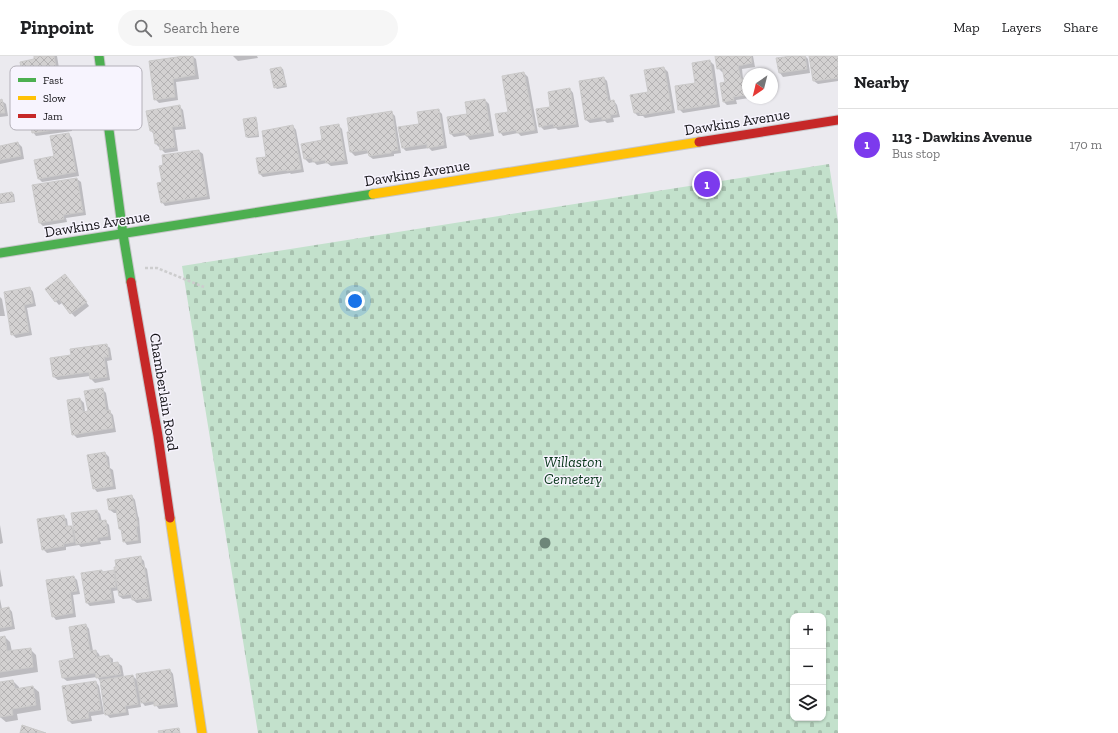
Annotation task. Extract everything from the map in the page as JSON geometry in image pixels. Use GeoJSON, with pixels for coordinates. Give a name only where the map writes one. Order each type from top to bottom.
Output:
{"type":"FeatureCollection","features":[{"type":"Feature","properties":{"kind":"street","name":"Chamberlain Road"},"geometry":{"type":"LineString","coordinates":[[99,56],[100,66]]}},
{"type":"Feature","properties":{"kind":"street","name":"Dawkins Avenue"},"geometry":{"type":"LineString","coordinates":[[0,253],[838,120]]}},
{"type":"Feature","properties":{"kind":"street","name":"Chamberlain Road"},"geometry":{"type":"LineString","coordinates":[[109,130],[123,234],[158,436],[202,733]]}},
{"type":"Feature","properties":{"kind":"path"},"geometry":{"type":"LineString","coordinates":[[129,268],[157,268],[204,287]]}},
{"type":"Feature","properties":{"kind":"green space","name":"Willaston Cemetery"},"geometry":{"type":"Polygon","coordinates":[[[829,164],[838,222],[838,733],[258,733],[182,266],[829,164]]]}},
{"type":"Feature","properties":{"kind":"building"},"geometry":{"type":"Polygon","coordinates":[[[34,56],[54,56],[56,66],[21,66],[20,62],[34,59],[34,56]]]}},
{"type":"Feature","properties":{"kind":"building"},"geometry":{"type":"Polygon","coordinates":[[[193,56],[195,75],[173,79],[175,97],[154,100],[149,61],[193,56]]]}},
{"type":"Feature","properties":{"kind":"building"},"geometry":{"type":"Polygon","coordinates":[[[715,56],[751,56],[752,63],[738,66],[742,79],[742,96],[733,97],[734,100],[723,102],[720,83],[725,82],[722,68],[717,69],[715,56]]]}},
{"type":"Feature","properties":{"kind":"building"},"geometry":{"type":"Polygon","coordinates":[[[805,56],[807,69],[779,73],[776,58],[805,56]]]}},
{"type":"Feature","properties":{"kind":"building"},"geometry":{"type":"Polygon","coordinates":[[[809,56],[838,56],[838,78],[813,81],[809,56]]]}},
{"type":"Feature","properties":{"kind":"building"},"geometry":{"type":"Polygon","coordinates":[[[710,60],[717,104],[678,110],[675,86],[695,83],[692,63],[710,60]]]}},
{"type":"Feature","properties":{"kind":"building"},"geometry":{"type":"Polygon","coordinates":[[[281,67],[286,85],[274,88],[270,69],[281,67]]]}},
{"type":"Feature","properties":{"kind":"building"},"geometry":{"type":"Polygon","coordinates":[[[664,67],[672,110],[640,115],[640,112],[634,113],[630,95],[648,92],[644,70],[664,67]]]}},
{"type":"Feature","properties":{"kind":"building"},"geometry":{"type":"Polygon","coordinates":[[[524,72],[535,130],[517,133],[516,130],[499,133],[495,114],[508,112],[502,76],[524,72]]]}},
{"type":"Feature","properties":{"kind":"building"},"geometry":{"type":"Polygon","coordinates":[[[604,77],[608,101],[614,100],[617,114],[610,115],[611,118],[602,120],[602,117],[585,120],[579,81],[604,77]]]}},
{"type":"Feature","properties":{"kind":"building"},"geometry":{"type":"Polygon","coordinates":[[[570,88],[576,124],[554,127],[553,124],[539,127],[536,109],[550,107],[548,92],[570,88]]]}},
{"type":"Feature","properties":{"kind":"building"},"geometry":{"type":"Polygon","coordinates":[[[2,99],[5,113],[0,113],[0,100],[2,99]]]}},
{"type":"Feature","properties":{"kind":"building"},"geometry":{"type":"Polygon","coordinates":[[[485,99],[491,132],[466,136],[465,132],[450,134],[447,117],[467,114],[465,102],[485,99]]]}},
{"type":"Feature","properties":{"kind":"building"},"geometry":{"type":"Polygon","coordinates":[[[180,105],[183,126],[172,127],[175,147],[160,150],[159,143],[155,144],[153,131],[150,131],[146,111],[180,105]]]}},
{"type":"Feature","properties":{"kind":"building"},"geometry":{"type":"Polygon","coordinates":[[[439,109],[444,145],[427,148],[427,144],[402,148],[398,127],[419,124],[417,112],[439,109]]]}},
{"type":"Feature","properties":{"kind":"building"},"geometry":{"type":"Polygon","coordinates":[[[392,111],[398,150],[391,151],[391,153],[369,156],[367,150],[350,152],[347,132],[349,132],[347,118],[392,111]]]}},
{"type":"Feature","properties":{"kind":"building"},"geometry":{"type":"Polygon","coordinates":[[[256,117],[258,135],[246,137],[243,119],[256,117]]]}},
{"type":"Feature","properties":{"kind":"building"},"geometry":{"type":"Polygon","coordinates":[[[339,124],[345,160],[326,163],[325,160],[313,162],[312,158],[304,159],[301,144],[322,140],[320,127],[339,124]]]}},
{"type":"Feature","properties":{"kind":"building"},"geometry":{"type":"Polygon","coordinates":[[[293,125],[301,169],[259,174],[256,158],[266,157],[262,131],[293,125]]]}},
{"type":"Feature","properties":{"kind":"building"},"geometry":{"type":"Polygon","coordinates":[[[32,130],[54,130],[32,133],[32,130]]]}},
{"type":"Feature","properties":{"kind":"building"},"geometry":{"type":"Polygon","coordinates":[[[69,133],[76,172],[38,179],[34,160],[54,156],[50,136],[69,133]]]}},
{"type":"Feature","properties":{"kind":"building"},"geometry":{"type":"Polygon","coordinates":[[[18,142],[21,156],[0,160],[0,146],[18,142]]]}},
{"type":"Feature","properties":{"kind":"building"},"geometry":{"type":"Polygon","coordinates":[[[199,150],[207,196],[161,203],[157,183],[162,182],[159,166],[163,165],[162,155],[199,150]]]}},
{"type":"Feature","properties":{"kind":"building"},"geometry":{"type":"Polygon","coordinates":[[[77,178],[83,212],[63,215],[64,219],[39,223],[32,185],[77,178]]]}},
{"type":"Feature","properties":{"kind":"building"},"geometry":{"type":"Polygon","coordinates":[[[12,192],[14,201],[0,203],[0,194],[12,192]]]}},
{"type":"Feature","properties":{"kind":"building"},"geometry":{"type":"Polygon","coordinates":[[[65,274],[87,302],[70,314],[59,299],[55,302],[45,289],[65,274]]]}},
{"type":"Feature","properties":{"kind":"building"},"geometry":{"type":"Polygon","coordinates":[[[30,287],[33,303],[24,305],[29,332],[11,335],[4,292],[30,287]]]}},
{"type":"Feature","properties":{"kind":"building"},"geometry":{"type":"Polygon","coordinates":[[[107,344],[109,357],[104,357],[107,377],[90,379],[89,372],[53,377],[50,358],[71,355],[70,349],[107,344]]]}},
{"type":"Feature","properties":{"kind":"building"},"geometry":{"type":"Polygon","coordinates":[[[103,388],[106,411],[110,410],[113,428],[72,435],[67,400],[80,398],[83,412],[88,411],[84,391],[103,388]]]}},
{"type":"Feature","properties":{"kind":"building"},"geometry":{"type":"Polygon","coordinates":[[[105,452],[113,486],[93,489],[87,455],[105,452]]]}},
{"type":"Feature","properties":{"kind":"building"},"geometry":{"type":"Polygon","coordinates":[[[132,495],[138,526],[136,526],[138,540],[123,542],[121,529],[119,529],[116,509],[109,510],[107,499],[132,495]]]}},
{"type":"Feature","properties":{"kind":"building"},"geometry":{"type":"Polygon","coordinates":[[[97,510],[99,521],[106,520],[108,536],[97,538],[98,541],[76,544],[71,513],[97,510]]]}},
{"type":"Feature","properties":{"kind":"building"},"geometry":{"type":"Polygon","coordinates":[[[64,515],[66,526],[72,526],[74,542],[63,544],[64,546],[42,550],[37,519],[64,515]]]}},
{"type":"Feature","properties":{"kind":"building"},"geometry":{"type":"Polygon","coordinates":[[[141,556],[142,565],[144,565],[149,598],[132,600],[131,594],[119,596],[114,567],[116,567],[115,560],[141,556]]]}},
{"type":"Feature","properties":{"kind":"building"},"geometry":{"type":"Polygon","coordinates":[[[102,570],[102,572],[114,570],[116,587],[110,588],[112,599],[86,603],[81,573],[102,570]]]}},
{"type":"Feature","properties":{"kind":"building"},"geometry":{"type":"Polygon","coordinates":[[[74,576],[77,591],[70,592],[73,613],[52,617],[46,580],[74,576]]]}},
{"type":"Feature","properties":{"kind":"building"},"geometry":{"type":"Polygon","coordinates":[[[9,607],[12,626],[0,628],[0,609],[9,607]]]}},
{"type":"Feature","properties":{"kind":"building"},"geometry":{"type":"Polygon","coordinates":[[[86,624],[90,651],[96,650],[97,657],[109,655],[111,663],[118,662],[121,674],[96,678],[95,673],[62,678],[59,661],[74,658],[69,627],[86,624]]]}},
{"type":"Feature","properties":{"kind":"building"},"geometry":{"type":"Polygon","coordinates":[[[5,636],[7,651],[31,648],[33,667],[0,672],[0,637],[5,636]]]}},
{"type":"Feature","properties":{"kind":"building"},"geometry":{"type":"Polygon","coordinates":[[[170,669],[175,703],[154,706],[154,701],[141,703],[136,674],[170,669]]]}},
{"type":"Feature","properties":{"kind":"building"},"geometry":{"type":"Polygon","coordinates":[[[133,675],[138,704],[125,706],[126,712],[105,715],[100,680],[133,675]]]}},
{"type":"Feature","properties":{"kind":"building"},"geometry":{"type":"Polygon","coordinates":[[[13,680],[15,689],[33,686],[36,705],[12,709],[13,715],[0,717],[0,682],[13,680]]]}},
{"type":"Feature","properties":{"kind":"building"},"geometry":{"type":"Polygon","coordinates":[[[96,681],[101,710],[88,712],[89,718],[68,721],[62,686],[96,681]]]}},
{"type":"Feature","properties":{"kind":"building"},"geometry":{"type":"Polygon","coordinates":[[[22,725],[46,733],[20,733],[22,725]]]}},
{"type":"Feature","properties":{"kind":"building"},"geometry":{"type":"Polygon","coordinates":[[[179,728],[180,733],[159,733],[158,731],[179,728]]]}},
{"type":"Feature","properties":{"kind":"traffic: fast"},"geometry":{"type":"LineString","coordinates":[[99,56],[100,66]]}},
{"type":"Feature","properties":{"kind":"traffic: fast"},"geometry":{"type":"LineString","coordinates":[[109,130],[131,282]]}},
{"type":"Feature","properties":{"kind":"traffic: fast"},"geometry":{"type":"LineString","coordinates":[[0,253],[373,194]]}},
{"type":"Feature","properties":{"kind":"traffic: slow"},"geometry":{"type":"LineString","coordinates":[[373,194],[699,142]]}},
{"type":"Feature","properties":{"kind":"traffic: slow"},"geometry":{"type":"LineString","coordinates":[[170,518],[202,733]]}},
{"type":"Feature","properties":{"kind":"traffic: jam"},"geometry":{"type":"LineString","coordinates":[[699,142],[838,120]]}},
{"type":"Feature","properties":{"kind":"traffic: jam"},"geometry":{"type":"LineString","coordinates":[[131,282],[158,436],[170,518]]}},
{"type":"Feature","properties":{"kind":"place","name":"113 - Dawkins Avenue"},"geometry":{"type":"Point","coordinates":[707,184]}}]}
